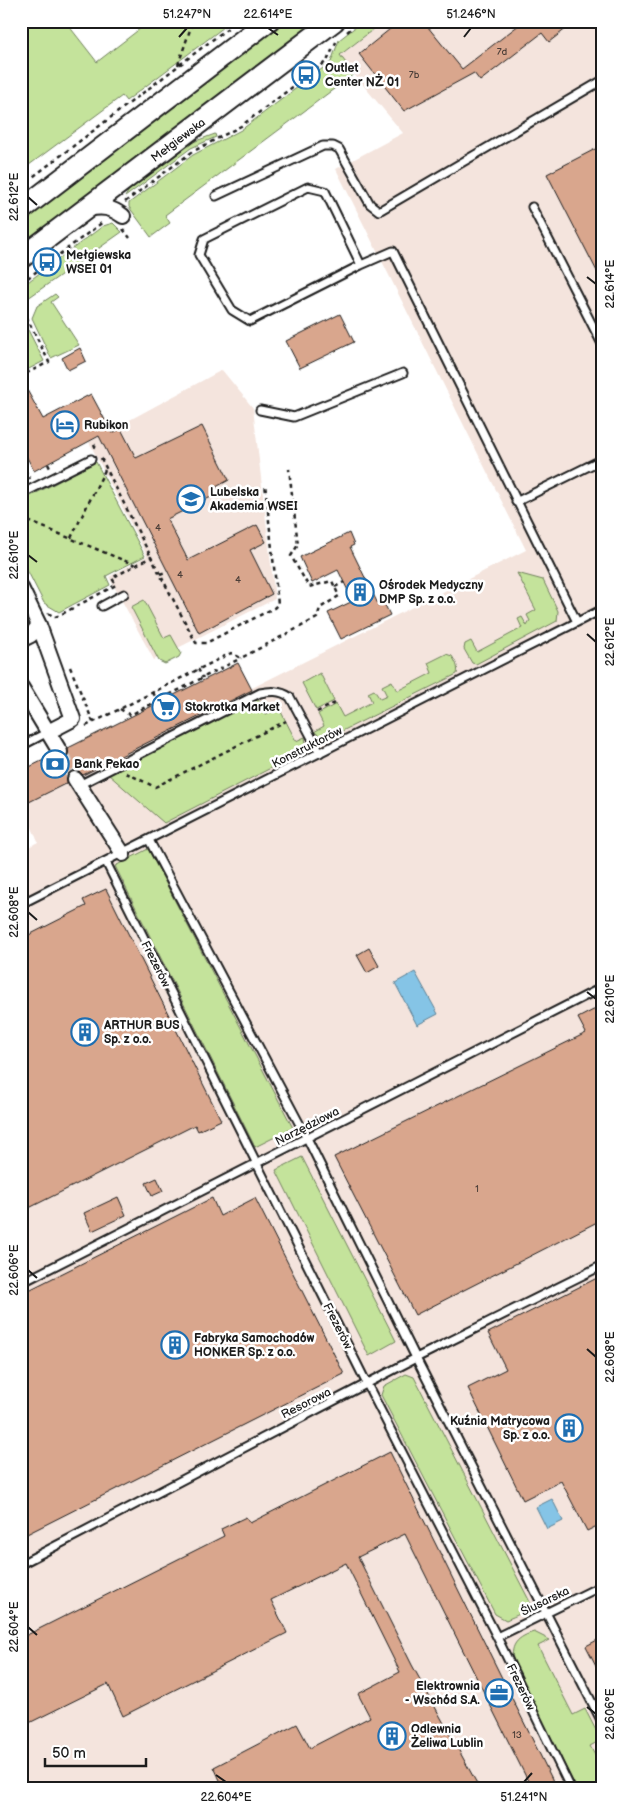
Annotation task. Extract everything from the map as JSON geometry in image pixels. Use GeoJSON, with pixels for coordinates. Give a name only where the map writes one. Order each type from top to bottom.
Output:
{"type":"FeatureCollection","features":[{"type":"Feature","properties":{"kind":"main road"},"geometry":{"type":"LineString","coordinates":[[21,210],[268,21]]}},
{"type":"Feature","properties":{"kind":"main road","name":"Mełgiewska"},"geometry":{"type":"LineString","coordinates":[[21,258],[88,209],[319,28],[334,21]]}},
{"type":"Feature","properties":{"kind":"street"},"geometry":{"type":"LineString","coordinates":[[119,185],[118,202],[120,218]]}},
{"type":"Feature","properties":{"kind":"street"},"geometry":{"type":"LineString","coordinates":[[88,209],[106,207],[114,210],[120,218]]}},
{"type":"Feature","properties":{"kind":"street"},"geometry":{"type":"LineString","coordinates":[[21,588],[38,624],[73,719],[48,732]]}},
{"type":"Feature","properties":{"kind":"street"},"geometry":{"type":"LineString","coordinates":[[21,640],[31,634],[38,624]]}},
{"type":"Feature","properties":{"kind":"street"},"geometry":{"type":"LineString","coordinates":[[21,687],[60,752]]}},
{"type":"Feature","properties":{"kind":"street"},"geometry":{"type":"LineString","coordinates":[[77,782],[123,854]]}},
{"type":"Feature","properties":{"kind":"lane"},"geometry":{"type":"LineString","coordinates":[[216,196],[323,146],[333,146],[339,149],[370,204],[379,211],[603,80]]}},
{"type":"Feature","properties":{"kind":"lane"},"geometry":{"type":"LineString","coordinates":[[361,265],[324,191],[308,187],[204,239],[199,255],[232,310],[250,321],[393,251],[577,622]]}},
{"type":"Feature","properties":{"kind":"lane"},"geometry":{"type":"LineString","coordinates":[[532,207],[603,346]]}},
{"type":"Feature","properties":{"kind":"lane"},"geometry":{"type":"LineString","coordinates":[[260,410],[294,417],[403,374]]}},
{"type":"Feature","properties":{"kind":"lane"},"geometry":{"type":"LineString","coordinates":[[21,494],[92,459]]}},
{"type":"Feature","properties":{"kind":"lane"},"geometry":{"type":"LineString","coordinates":[[516,502],[603,459]]}},
{"type":"Feature","properties":{"kind":"lane"},"geometry":{"type":"LineString","coordinates":[[102,606],[124,594]]}},
{"type":"Feature","properties":{"kind":"lane","name":"Konstruktorów"},"geometry":{"type":"LineString","coordinates":[[21,904],[123,854],[603,609]]}},
{"type":"Feature","properties":{"kind":"lane"},"geometry":{"type":"LineString","coordinates":[[77,782],[114,767],[260,693],[270,691],[280,692],[290,697],[320,753]]}},
{"type":"Feature","properties":{"kind":"lane"},"geometry":{"type":"LineString","coordinates":[[23,744],[48,732]]}},
{"type":"Feature","properties":{"kind":"lane"},"geometry":{"type":"LineString","coordinates":[[150,840],[307,1138],[416,1358],[603,1724]]}},
{"type":"Feature","properties":{"kind":"lane","name":"Frezerów"},"geometry":{"type":"LineString","coordinates":[[106,862],[367,1384],[497,1637],[571,1789]]}},
{"type":"Feature","properties":{"kind":"lane","name":"Narzędziowa"},"geometry":{"type":"LineString","coordinates":[[21,1283],[603,987]]}},
{"type":"Feature","properties":{"kind":"lane","name":"Resorowa"},"geometry":{"type":"LineString","coordinates":[[21,1564],[416,1358],[603,1265]]}},
{"type":"Feature","properties":{"kind":"lane","name":"Ślusarska"},"geometry":{"type":"LineString","coordinates":[[497,1637],[603,1585]]}},
{"type":"Feature","properties":{"kind":"path"},"geometry":{"type":"LineString","coordinates":[[178,66],[193,21]]}},
{"type":"Feature","properties":{"kind":"path"},"geometry":{"type":"LineString","coordinates":[[21,186],[237,21]]}},
{"type":"Feature","properties":{"kind":"path"},"geometry":{"type":"LineString","coordinates":[[21,283],[105,220],[120,218],[129,211],[124,203],[192,152],[241,126],[327,62],[336,41],[361,21]]}},
{"type":"Feature","properties":{"kind":"path"},"geometry":{"type":"LineString","coordinates":[[120,218],[130,238]]}},
{"type":"Feature","properties":{"kind":"path"},"geometry":{"type":"LineString","coordinates":[[21,371],[23,375],[49,362],[22,310]]}},
{"type":"Feature","properties":{"kind":"path"},"geometry":{"type":"LineString","coordinates":[[94,444],[196,643],[206,643],[274,608],[278,604],[264,484]]}},
{"type":"Feature","properties":{"kind":"path"},"geometry":{"type":"LineString","coordinates":[[21,463],[32,483]]}},
{"type":"Feature","properties":{"kind":"path"},"geometry":{"type":"LineString","coordinates":[[71,538],[106,467]]}},
{"type":"Feature","properties":{"kind":"path"},"geometry":{"type":"LineString","coordinates":[[120,709],[130,714],[203,678],[317,618],[320,608],[340,596],[332,580],[308,587],[291,556],[298,545],[290,470]]}},
{"type":"Feature","properties":{"kind":"path"},"geometry":{"type":"LineString","coordinates":[[21,518],[136,565]]}},
{"type":"Feature","properties":{"kind":"path"},"geometry":{"type":"LineString","coordinates":[[44,609],[56,617],[116,585],[112,578],[151,557]]}},
{"type":"Feature","properties":{"kind":"path"},"geometry":{"type":"LineString","coordinates":[[160,574],[168,571]]}},
{"type":"Feature","properties":{"kind":"path"},"geometry":{"type":"LineString","coordinates":[[335,587],[344,582]]}},
{"type":"Feature","properties":{"kind":"path"},"geometry":{"type":"LineString","coordinates":[[86,726],[231,652],[241,658]]}},
{"type":"Feature","properties":{"kind":"path"},"geometry":{"type":"LineString","coordinates":[[198,669],[203,678]]}},
{"type":"Feature","properties":{"kind":"path"},"geometry":{"type":"LineString","coordinates":[[153,692],[157,701]]}},
{"type":"Feature","properties":{"kind":"path"},"geometry":{"type":"LineString","coordinates":[[84,700],[93,723]]}},
{"type":"Feature","properties":{"kind":"path"},"geometry":{"type":"LineString","coordinates":[[317,712],[335,703]]}},
{"type":"Feature","properties":{"kind":"path"},"geometry":{"type":"LineString","coordinates":[[114,767],[155,787],[286,721]]}},
{"type":"Feature","properties":{"kind":"shaded area"},"geometry":{"type":"Polygon","coordinates":[[[384,21],[603,21],[603,1789],[21,1789],[21,851],[38,842],[22,804],[526,550],[336,169],[403,133],[339,56],[384,21]]]}},
{"type":"Feature","properties":{"kind":"shaded area","name":"Lubelska Akademia WSEI"},"geometry":{"type":"Polygon","coordinates":[[[222,370],[253,408],[275,599],[154,660],[109,577],[147,556],[89,442],[222,370]]]}},
{"type":"Feature","properties":{"kind":"green space"},"geometry":{"type":"Polygon","coordinates":[[[21,21],[65,21],[97,62],[150,21],[232,21],[126,101],[122,96],[21,171],[21,21]]]}},
{"type":"Feature","properties":{"kind":"green space"},"geometry":{"type":"Polygon","coordinates":[[[289,21],[312,22],[308,28],[21,245],[21,223],[274,30],[289,21]]]}},
{"type":"Feature","properties":{"kind":"green space"},"geometry":{"type":"Polygon","coordinates":[[[363,21],[384,21],[340,55],[354,74],[165,215],[170,223],[151,237],[129,207],[129,203],[193,155],[241,130],[331,62],[339,40],[363,21]]]}},
{"type":"Feature","properties":{"kind":"green space"},"geometry":{"type":"Polygon","coordinates":[[[215,134],[216,137],[191,148],[125,197],[129,190],[193,142],[215,134]]]}},
{"type":"Feature","properties":{"kind":"green space"},"geometry":{"type":"Polygon","coordinates":[[[113,223],[122,232],[21,303],[21,295],[23,293],[21,287],[103,226],[113,223]]]}},
{"type":"Feature","properties":{"kind":"green space"},"geometry":{"type":"Polygon","coordinates":[[[55,294],[58,297],[51,302],[79,345],[51,358],[32,318],[37,306],[55,294]]]}},
{"type":"Feature","properties":{"kind":"green space"},"geometry":{"type":"Polygon","coordinates":[[[21,321],[26,326],[44,361],[25,371],[21,367],[21,321]]]}},
{"type":"Feature","properties":{"kind":"green space"},"geometry":{"type":"Polygon","coordinates":[[[96,462],[145,556],[106,576],[110,585],[59,612],[44,603],[21,558],[21,501],[96,462]]]}},
{"type":"Feature","properties":{"kind":"green space"},"geometry":{"type":"Polygon","coordinates":[[[517,573],[543,580],[558,611],[557,621],[476,664],[472,663],[464,649],[465,644],[471,641],[477,652],[522,628],[518,619],[522,617],[527,626],[530,621],[527,615],[536,610],[517,573]]]}},
{"type":"Feature","properties":{"kind":"green space"},"geometry":{"type":"Polygon","coordinates":[[[144,600],[164,638],[171,635],[181,653],[179,657],[165,664],[159,661],[131,607],[144,600]]]}},
{"type":"Feature","properties":{"kind":"green space"},"geometry":{"type":"Polygon","coordinates":[[[446,654],[452,656],[457,667],[457,674],[326,739],[314,732],[324,726],[318,714],[336,704],[343,717],[372,702],[368,693],[374,690],[380,699],[387,696],[382,686],[392,681],[397,691],[432,673],[428,663],[446,654]]]}},
{"type":"Feature","properties":{"kind":"green space"},"geometry":{"type":"Polygon","coordinates":[[[320,673],[334,701],[316,710],[302,683],[320,673]]]}},
{"type":"Feature","properties":{"kind":"green space"},"geometry":{"type":"Polygon","coordinates":[[[258,699],[266,714],[279,708],[296,741],[305,737],[306,744],[302,752],[164,823],[108,774],[258,699]]]}},
{"type":"Feature","properties":{"kind":"green space"},"geometry":{"type":"Polygon","coordinates":[[[148,849],[293,1128],[255,1147],[115,866],[148,849]]]}},
{"type":"Feature","properties":{"kind":"green space"},"geometry":{"type":"Polygon","coordinates":[[[302,1157],[396,1341],[369,1356],[276,1170],[302,1157]]]}},
{"type":"Feature","properties":{"kind":"green space"},"geometry":{"type":"Polygon","coordinates":[[[406,1374],[414,1377],[530,1602],[523,1612],[506,1620],[495,1614],[381,1395],[384,1386],[406,1374]]]}},
{"type":"Feature","properties":{"kind":"green space"},"geometry":{"type":"Polygon","coordinates":[[[534,1632],[550,1640],[538,1646],[573,1715],[585,1709],[601,1740],[590,1746],[603,1770],[603,1789],[577,1789],[515,1668],[512,1655],[514,1645],[521,1637],[534,1632]]]}},
{"type":"Feature","properties":{"kind":"water"},"geometry":{"type":"Polygon","coordinates":[[[415,972],[438,1014],[417,1025],[395,983],[415,972]]]}},
{"type":"Feature","properties":{"kind":"water"},"geometry":{"type":"Polygon","coordinates":[[[552,1499],[563,1521],[547,1529],[536,1507],[552,1499]]]}},
{"type":"Feature","properties":{"kind":"building"},"geometry":{"type":"Polygon","coordinates":[[[400,21],[423,21],[462,69],[524,21],[576,21],[549,42],[542,33],[480,81],[474,73],[404,111],[359,54],[400,21]]]}},
{"type":"Feature","properties":{"kind":"building"},"geometry":{"type":"Polygon","coordinates":[[[603,145],[603,283],[547,174],[603,145]]]}},
{"type":"Feature","properties":{"kind":"building"},"geometry":{"type":"Polygon","coordinates":[[[340,314],[354,342],[300,368],[286,341],[340,314]]]}},
{"type":"Feature","properties":{"kind":"building"},"geometry":{"type":"Polygon","coordinates":[[[80,348],[86,361],[68,370],[62,358],[80,348]]]}},
{"type":"Feature","properties":{"kind":"building"},"geometry":{"type":"Polygon","coordinates":[[[21,379],[43,419],[91,394],[112,433],[121,429],[136,458],[202,426],[229,480],[216,487],[219,493],[167,519],[188,560],[257,525],[266,542],[250,550],[272,594],[199,633],[99,436],[34,471],[21,446],[21,379]]]}},
{"type":"Feature","properties":{"kind":"building","name":"Ośrodek Medyczny DMP Sp. z o.o."},"geometry":{"type":"Polygon","coordinates":[[[349,533],[354,545],[350,547],[379,606],[384,603],[390,615],[341,639],[328,613],[353,601],[338,570],[312,583],[300,557],[349,533]]]}},
{"type":"Feature","properties":{"kind":"building"},"geometry":{"type":"Polygon","coordinates":[[[238,663],[252,690],[83,775],[79,771],[71,771],[67,775],[67,783],[21,806],[21,771],[52,756],[56,760],[64,760],[68,756],[68,748],[238,663]]]}},
{"type":"Feature","properties":{"kind":"building","name":"ARTHUR BUS Sp. z o.o."},"geometry":{"type":"Polygon","coordinates":[[[106,889],[221,1120],[198,1131],[195,1125],[21,1212],[21,939],[86,906],[83,900],[106,889]]]}},
{"type":"Feature","properties":{"kind":"building"},"geometry":{"type":"Polygon","coordinates":[[[369,948],[379,966],[367,973],[357,955],[369,948]]]}},
{"type":"Feature","properties":{"kind":"building"},"geometry":{"type":"Polygon","coordinates":[[[603,1005],[603,1219],[415,1315],[334,1157],[586,1033],[578,1018],[603,1005]]]}},
{"type":"Feature","properties":{"kind":"building"},"geometry":{"type":"Polygon","coordinates":[[[157,1178],[163,1191],[152,1196],[146,1183],[157,1178]]]}},
{"type":"Feature","properties":{"kind":"building"},"geometry":{"type":"Polygon","coordinates":[[[118,1197],[126,1215],[92,1231],[84,1213],[118,1197]]]}},
{"type":"Feature","properties":{"kind":"building","name":"Fabryka Samochodów HONKER Sp. z o.o."},"geometry":{"type":"Polygon","coordinates":[[[212,1198],[220,1216],[255,1198],[344,1374],[21,1537],[21,1294],[212,1198]]]}},
{"type":"Feature","properties":{"kind":"building","name":"Kuźnia Matrycowa Sp. z o.o."},"geometry":{"type":"Polygon","coordinates":[[[603,1275],[603,1523],[587,1531],[561,1481],[523,1500],[468,1388],[506,1369],[488,1333],[603,1275]]]}},
{"type":"Feature","properties":{"kind":"building"},"geometry":{"type":"Polygon","coordinates":[[[390,1452],[554,1783],[544,1789],[532,1789],[405,1534],[358,1557],[412,1665],[480,1789],[224,1789],[214,1767],[297,1724],[310,1748],[370,1717],[358,1694],[400,1672],[346,1563],[271,1600],[287,1633],[123,1716],[108,1684],[21,1727],[21,1638],[224,1536],[221,1529],[246,1517],[250,1523],[390,1452]]]}},
{"type":"Feature","properties":{"kind":"building"},"geometry":{"type":"Polygon","coordinates":[[[603,1637],[603,1679],[586,1646],[603,1637]]]}},
{"type":"Feature","properties":{"kind":"tunnel"},"geometry":{"type":"LineString","coordinates":[[60,752],[75,779]]}},
{"type":"Feature","properties":{"kind":"place","name":"Outlet Center NŻ 01"},"geometry":{"type":"Point","coordinates":[306,75]}},
{"type":"Feature","properties":{"kind":"place","name":"Mełgiewska WSEI 01"},"geometry":{"type":"Point","coordinates":[47,262]}},
{"type":"Feature","properties":{"kind":"place","name":"Rubikon"},"geometry":{"type":"Point","coordinates":[65,425]}},
{"type":"Feature","properties":{"kind":"place","name":"Lubelska Akademia WSEI"},"geometry":{"type":"Point","coordinates":[191,499]}},
{"type":"Feature","properties":{"kind":"place","name":"Ośrodek Medyczny DMP Sp. z o.o."},"geometry":{"type":"Point","coordinates":[360,592]}},
{"type":"Feature","properties":{"kind":"place","name":"Stokrotka Market"},"geometry":{"type":"Point","coordinates":[166,707]}},
{"type":"Feature","properties":{"kind":"place","name":"Bank Pekao"},"geometry":{"type":"Point","coordinates":[55,764]}},
{"type":"Feature","properties":{"kind":"place","name":"ARTHUR BUS Sp. z o.o."},"geometry":{"type":"Point","coordinates":[85,1032]}},
{"type":"Feature","properties":{"kind":"place","name":"Fabryka Samochodów HONKER Sp. z o.o."},"geometry":{"type":"Point","coordinates":[175,1345]}},
{"type":"Feature","properties":{"kind":"place","name":"Kuźnia Matrycowa Sp. z o.o."},"geometry":{"type":"Point","coordinates":[569,1428]}},
{"type":"Feature","properties":{"kind":"place","name":"Elektrownia - Wschód S.A."},"geometry":{"type":"Point","coordinates":[499,1693]}},
{"type":"Feature","properties":{"kind":"place","name":"Odlewnia Żeliwa Lublin"},"geometry":{"type":"Point","coordinates":[392,1736]}}]}
